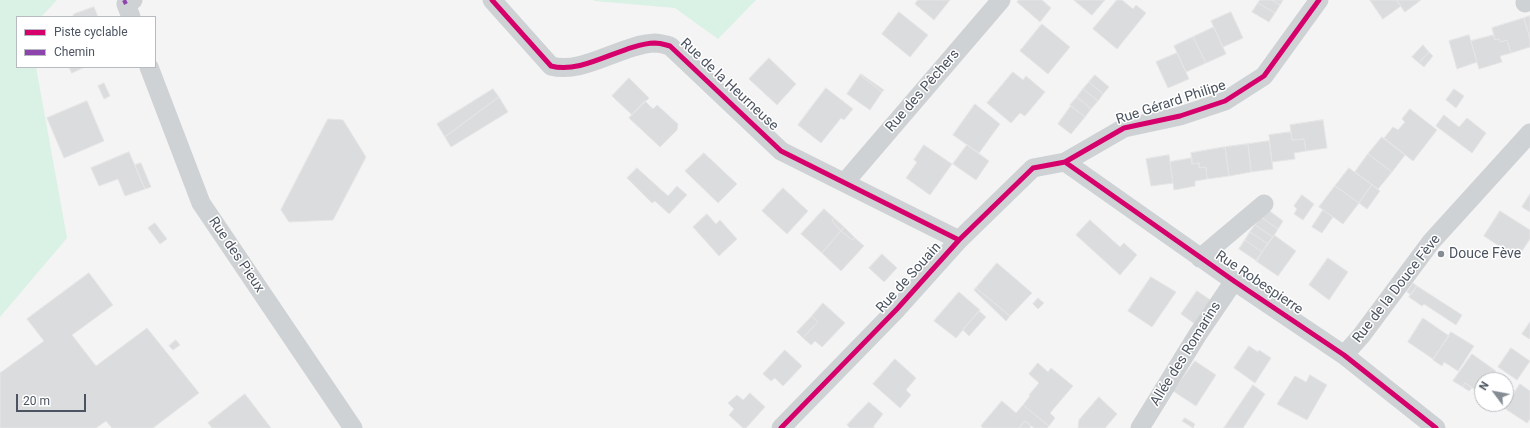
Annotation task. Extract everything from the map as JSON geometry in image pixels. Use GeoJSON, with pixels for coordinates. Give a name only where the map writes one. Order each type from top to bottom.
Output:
{"type":"FeatureCollection","features":[{"type":"Feature","properties":{"kind":"street","name":"Rue de la Heurneuse"},"geometry":{"type":"LineString","coordinates":[[492,0],[551,66],[560,69],[573,67],[644,44],[657,43],[670,46],[781,151],[959,240]]}},
{"type":"Feature","properties":{"kind":"street","name":"Rue des Pêchers"},"geometry":{"type":"LineString","coordinates":[[845,182],[1002,0]]}},
{"type":"Feature","properties":{"kind":"street","name":"Rue Gérard Philipe"},"geometry":{"type":"LineString","coordinates":[[1065,162],[1124,128],[1180,116],[1225,101],[1251,85],[1264,76],[1319,0]]}},
{"type":"Feature","properties":{"kind":"street","name":"Rue des Pieux"},"geometry":{"type":"LineString","coordinates":[[149,68],[201,204],[353,428]]}},
{"type":"Feature","properties":{"kind":"street","name":"Rue de la Douce Fève"},"geometry":{"type":"LineString","coordinates":[[1344,355],[1361,336],[1431,242],[1530,133]]}},
{"type":"Feature","properties":{"kind":"street","name":"Rue de Souain"},"geometry":{"type":"LineString","coordinates":[[781,428],[897,309],[959,240],[1033,168],[1065,162]]}},
{"type":"Feature","properties":{"kind":"street","name":"Rue Robespierre"},"geometry":{"type":"LineString","coordinates":[[1065,162],[1200,258],[1344,355],[1380,382],[1436,428]]}},
{"type":"Feature","properties":{"kind":"street"},"geometry":{"type":"LineString","coordinates":[[1200,258],[1264,204]]}},
{"type":"Feature","properties":{"kind":"street","name":"Allée des Romarins"},"geometry":{"type":"LineString","coordinates":[[1140,428],[1198,334],[1234,281]]}},
{"type":"Feature","properties":{"kind":"green space"},"geometry":{"type":"Polygon","coordinates":[[[0,0],[57,0],[42,16],[16,16],[16,68],[36,68],[67,238],[0,317],[0,0]]]}},
{"type":"Feature","properties":{"kind":"green space"},"geometry":{"type":"Polygon","coordinates":[[[593,0],[756,0],[718,39],[675,8],[593,0]]]}},
{"type":"Feature","properties":{"kind":"building"},"geometry":{"type":"Polygon","coordinates":[[[918,0],[950,0],[934,20],[915,4],[918,0]]]}},
{"type":"Feature","properties":{"kind":"building"},"geometry":{"type":"Polygon","coordinates":[[[1019,0],[1042,0],[1051,8],[1040,22],[1017,2],[1019,0]]]}},
{"type":"Feature","properties":{"kind":"building"},"geometry":{"type":"Polygon","coordinates":[[[1074,0],[1105,0],[1092,15],[1074,0]]]}},
{"type":"Feature","properties":{"kind":"building"},"geometry":{"type":"Polygon","coordinates":[[[1117,0],[1122,0],[1133,9],[1136,5],[1146,13],[1117,49],[1093,29],[1117,0]]]}},
{"type":"Feature","properties":{"kind":"building"},"geometry":{"type":"Polygon","coordinates":[[[1260,0],[1272,0],[1280,5],[1275,13],[1258,3],[1260,0]]]}},
{"type":"Feature","properties":{"kind":"building"},"geometry":{"type":"Polygon","coordinates":[[[1272,0],[1283,0],[1280,5],[1272,0]]]}},
{"type":"Feature","properties":{"kind":"building"},"geometry":{"type":"Polygon","coordinates":[[[1370,0],[1397,0],[1401,6],[1383,19],[1370,0]]]}},
{"type":"Feature","properties":{"kind":"building"},"geometry":{"type":"Polygon","coordinates":[[[1397,0],[1421,0],[1405,12],[1397,0]]]}},
{"type":"Feature","properties":{"kind":"building"},"geometry":{"type":"Polygon","coordinates":[[[1258,3],[1275,13],[1269,22],[1252,12],[1258,3]]]}},
{"type":"Feature","properties":{"kind":"building"},"geometry":{"type":"Polygon","coordinates":[[[94,7],[98,16],[73,16],[74,14],[94,7]]]}},
{"type":"Feature","properties":{"kind":"building"},"geometry":{"type":"Polygon","coordinates":[[[899,12],[928,35],[910,57],[882,34],[899,12]]]}},
{"type":"Feature","properties":{"kind":"building"},"geometry":{"type":"Polygon","coordinates":[[[1231,12],[1243,38],[1223,47],[1211,21],[1231,12]]]}},
{"type":"Feature","properties":{"kind":"building"},"geometry":{"type":"Polygon","coordinates":[[[1530,16],[1530,39],[1524,18],[1530,16]]]}},
{"type":"Feature","properties":{"kind":"building"},"geometry":{"type":"Polygon","coordinates":[[[1524,18],[1530,39],[1530,47],[1511,53],[1507,40],[1501,42],[1499,39],[1495,40],[1492,28],[1524,18]]]}},
{"type":"Feature","properties":{"kind":"building"},"geometry":{"type":"Polygon","coordinates":[[[1042,24],[1070,47],[1048,74],[1020,51],[1042,24]]]}},
{"type":"Feature","properties":{"kind":"building"},"geometry":{"type":"Polygon","coordinates":[[[1214,27],[1226,54],[1206,63],[1193,37],[1214,27]]]}},
{"type":"Feature","properties":{"kind":"building"},"geometry":{"type":"Polygon","coordinates":[[[1469,35],[1477,62],[1457,69],[1449,41],[1469,35]]]}},
{"type":"Feature","properties":{"kind":"building"},"geometry":{"type":"Polygon","coordinates":[[[1494,35],[1495,40],[1499,39],[1501,42],[1507,40],[1511,53],[1500,56],[1502,62],[1479,69],[1471,41],[1494,35]]]}},
{"type":"Feature","properties":{"kind":"building"},"geometry":{"type":"Polygon","coordinates":[[[1193,37],[1206,63],[1186,72],[1174,46],[1193,37]]]}},
{"type":"Feature","properties":{"kind":"building"},"geometry":{"type":"Polygon","coordinates":[[[1423,45],[1429,52],[1419,63],[1412,57],[1423,45]]]}},
{"type":"Feature","properties":{"kind":"building"},"geometry":{"type":"Polygon","coordinates":[[[1429,52],[1433,56],[1424,67],[1419,63],[1429,52]]]}},
{"type":"Feature","properties":{"kind":"building"},"geometry":{"type":"Polygon","coordinates":[[[1177,53],[1189,79],[1168,88],[1156,62],[1177,53]]]}},
{"type":"Feature","properties":{"kind":"building"},"geometry":{"type":"Polygon","coordinates":[[[769,58],[796,84],[777,105],[749,79],[769,58]]]}},
{"type":"Feature","properties":{"kind":"building"},"geometry":{"type":"Polygon","coordinates":[[[70,68],[83,68],[72,73],[70,68]]]}},
{"type":"Feature","properties":{"kind":"building"},"geometry":{"type":"Polygon","coordinates":[[[1013,72],[1023,80],[1026,76],[1045,92],[1025,116],[1020,113],[1011,123],[987,103],[1013,72]]]}},
{"type":"Feature","properties":{"kind":"building"},"geometry":{"type":"Polygon","coordinates":[[[861,74],[884,90],[882,92],[860,75],[861,74]]]}},
{"type":"Feature","properties":{"kind":"building"},"geometry":{"type":"Polygon","coordinates":[[[860,75],[882,92],[870,110],[847,94],[860,75]]]}},
{"type":"Feature","properties":{"kind":"building"},"geometry":{"type":"Polygon","coordinates":[[[1095,75],[1109,87],[1103,94],[1089,82],[1095,75]]]}},
{"type":"Feature","properties":{"kind":"building"},"geometry":{"type":"Polygon","coordinates":[[[629,78],[649,98],[632,115],[612,96],[629,78]]]}},
{"type":"Feature","properties":{"kind":"building"},"geometry":{"type":"Polygon","coordinates":[[[1089,82],[1103,94],[1098,101],[1083,89],[1089,82]]]}},
{"type":"Feature","properties":{"kind":"building"},"geometry":{"type":"Polygon","coordinates":[[[104,83],[110,96],[104,99],[98,86],[104,83]]]}},
{"type":"Feature","properties":{"kind":"building"},"geometry":{"type":"Polygon","coordinates":[[[826,88],[853,109],[844,120],[841,118],[821,143],[798,125],[826,88]]]}},
{"type":"Feature","properties":{"kind":"building"},"geometry":{"type":"Polygon","coordinates":[[[493,89],[499,97],[445,137],[437,124],[493,89]]]}},
{"type":"Feature","properties":{"kind":"building"},"geometry":{"type":"Polygon","coordinates":[[[1083,89],[1098,101],[1091,109],[1077,97],[1083,89]]]}},
{"type":"Feature","properties":{"kind":"building"},"geometry":{"type":"Polygon","coordinates":[[[1454,89],[1464,96],[1456,108],[1446,100],[1454,89]]]}},
{"type":"Feature","properties":{"kind":"building"},"geometry":{"type":"Polygon","coordinates":[[[499,97],[508,112],[451,147],[445,137],[499,97]]]}},
{"type":"Feature","properties":{"kind":"building"},"geometry":{"type":"Polygon","coordinates":[[[1077,97],[1091,109],[1085,117],[1070,105],[1077,97]]]}},
{"type":"Feature","properties":{"kind":"building"},"geometry":{"type":"Polygon","coordinates":[[[87,101],[104,141],[64,158],[47,118],[87,101]]]}},
{"type":"Feature","properties":{"kind":"building"},"geometry":{"type":"Polygon","coordinates":[[[645,101],[653,109],[657,105],[678,124],[677,130],[660,147],[629,118],[645,101]]]}},
{"type":"Feature","properties":{"kind":"building"},"geometry":{"type":"Polygon","coordinates":[[[975,104],[1000,124],[979,153],[953,135],[975,104]]]}},
{"type":"Feature","properties":{"kind":"building"},"geometry":{"type":"Polygon","coordinates":[[[1071,106],[1085,117],[1071,134],[1058,124],[1071,106]]]}},
{"type":"Feature","properties":{"kind":"building"},"geometry":{"type":"Polygon","coordinates":[[[1410,109],[1437,130],[1413,161],[1384,138],[1393,127],[1398,130],[1405,122],[1402,119],[1410,109]]]}},
{"type":"Feature","properties":{"kind":"building"},"geometry":{"type":"Polygon","coordinates":[[[1444,115],[1459,127],[1467,118],[1486,133],[1472,153],[1436,126],[1444,115]]]}},
{"type":"Feature","properties":{"kind":"building"},"geometry":{"type":"Polygon","coordinates":[[[328,119],[343,120],[366,157],[333,220],[289,222],[281,210],[328,119]]]}},
{"type":"Feature","properties":{"kind":"building"},"geometry":{"type":"Polygon","coordinates":[[[1323,120],[1327,148],[1306,151],[1304,139],[1292,140],[1290,125],[1323,120]]]}},
{"type":"Feature","properties":{"kind":"building"},"geometry":{"type":"Polygon","coordinates":[[[1291,132],[1292,140],[1304,139],[1306,151],[1294,153],[1295,159],[1272,162],[1269,135],[1291,132]]]}},
{"type":"Feature","properties":{"kind":"building"},"geometry":{"type":"Polygon","coordinates":[[[1382,137],[1405,155],[1392,172],[1368,154],[1382,137]]]}},
{"type":"Feature","properties":{"kind":"building"},"geometry":{"type":"Polygon","coordinates":[[[1269,141],[1273,169],[1251,172],[1248,144],[1269,141]]]}},
{"type":"Feature","properties":{"kind":"building"},"geometry":{"type":"Polygon","coordinates":[[[1248,144],[1251,172],[1229,176],[1225,147],[1248,144]]]}},
{"type":"Feature","properties":{"kind":"building"},"geometry":{"type":"Polygon","coordinates":[[[924,145],[952,164],[930,195],[906,178],[917,162],[914,160],[924,145]]]}},
{"type":"Feature","properties":{"kind":"building"},"geometry":{"type":"Polygon","coordinates":[[[967,145],[989,161],[976,180],[953,164],[967,145]]]}},
{"type":"Feature","properties":{"kind":"building"},"geometry":{"type":"Polygon","coordinates":[[[1225,147],[1229,176],[1207,179],[1206,167],[1199,168],[1199,163],[1192,164],[1191,153],[1225,147]]]}},
{"type":"Feature","properties":{"kind":"building"},"geometry":{"type":"Polygon","coordinates":[[[129,152],[145,189],[125,196],[118,179],[99,186],[91,168],[129,152]]]}},
{"type":"Feature","properties":{"kind":"building"},"geometry":{"type":"Polygon","coordinates":[[[704,153],[737,184],[718,203],[685,171],[704,153]]]}},
{"type":"Feature","properties":{"kind":"building"},"geometry":{"type":"Polygon","coordinates":[[[1368,154],[1392,172],[1378,189],[1355,172],[1368,154]]]}},
{"type":"Feature","properties":{"kind":"building"},"geometry":{"type":"Polygon","coordinates":[[[1169,155],[1173,183],[1151,186],[1146,159],[1169,155]]]}},
{"type":"Feature","properties":{"kind":"building"},"geometry":{"type":"Polygon","coordinates":[[[1192,158],[1192,164],[1199,163],[1199,168],[1206,167],[1207,179],[1195,181],[1195,186],[1174,190],[1170,162],[1192,158]]]}},
{"type":"Feature","properties":{"kind":"building"},"geometry":{"type":"Polygon","coordinates":[[[141,163],[151,187],[145,189],[135,165],[141,163]]]}},
{"type":"Feature","properties":{"kind":"building"},"geometry":{"type":"Polygon","coordinates":[[[637,168],[668,196],[677,186],[687,195],[669,214],[655,201],[652,203],[627,178],[637,168]]]}},
{"type":"Feature","properties":{"kind":"building"},"geometry":{"type":"Polygon","coordinates":[[[1349,168],[1372,185],[1359,203],[1335,186],[1349,168]]]}},
{"type":"Feature","properties":{"kind":"building"},"geometry":{"type":"Polygon","coordinates":[[[1372,185],[1380,191],[1367,209],[1359,203],[1372,185]]]}},
{"type":"Feature","properties":{"kind":"building"},"geometry":{"type":"Polygon","coordinates":[[[1335,186],[1359,203],[1343,224],[1319,207],[1335,186]]]}},
{"type":"Feature","properties":{"kind":"building"},"geometry":{"type":"Polygon","coordinates":[[[783,188],[808,211],[787,234],[762,211],[783,188]]]}},
{"type":"Feature","properties":{"kind":"building"},"geometry":{"type":"Polygon","coordinates":[[[1530,194],[1530,212],[1522,207],[1530,194]]]}},
{"type":"Feature","properties":{"kind":"building"},"geometry":{"type":"Polygon","coordinates":[[[1302,195],[1314,204],[1303,220],[1294,214],[1297,209],[1294,206],[1302,195]]]}},
{"type":"Feature","properties":{"kind":"building"},"geometry":{"type":"Polygon","coordinates":[[[824,209],[834,218],[832,221],[841,231],[822,253],[801,234],[824,209]]]}},
{"type":"Feature","properties":{"kind":"building"},"geometry":{"type":"Polygon","coordinates":[[[1267,209],[1283,221],[1278,229],[1261,217],[1267,209]]]}},
{"type":"Feature","properties":{"kind":"building"},"geometry":{"type":"Polygon","coordinates":[[[1323,210],[1333,217],[1322,233],[1312,227],[1323,210]]]}},
{"type":"Feature","properties":{"kind":"building"},"geometry":{"type":"Polygon","coordinates":[[[1500,211],[1530,230],[1530,239],[1517,258],[1484,236],[1500,211]]]}},
{"type":"Feature","properties":{"kind":"building"},"geometry":{"type":"Polygon","coordinates":[[[707,214],[716,224],[720,220],[737,239],[719,256],[693,227],[707,214]]]}},
{"type":"Feature","properties":{"kind":"building"},"geometry":{"type":"Polygon","coordinates":[[[1261,217],[1278,229],[1273,237],[1255,225],[1261,217]]]}},
{"type":"Feature","properties":{"kind":"building"},"geometry":{"type":"Polygon","coordinates":[[[834,218],[844,227],[841,231],[832,221],[834,218]]]}},
{"type":"Feature","properties":{"kind":"building"},"geometry":{"type":"Polygon","coordinates":[[[1090,220],[1120,247],[1124,243],[1137,255],[1120,275],[1076,235],[1090,220]]]}},
{"type":"Feature","properties":{"kind":"building"},"geometry":{"type":"Polygon","coordinates":[[[155,223],[167,239],[160,244],[148,228],[155,223]]]}},
{"type":"Feature","properties":{"kind":"building"},"geometry":{"type":"Polygon","coordinates":[[[1255,225],[1273,237],[1268,244],[1250,232],[1255,225]]]}},
{"type":"Feature","properties":{"kind":"building"},"geometry":{"type":"Polygon","coordinates":[[[844,227],[855,238],[852,240],[841,231],[844,227]]]}},
{"type":"Feature","properties":{"kind":"building"},"geometry":{"type":"Polygon","coordinates":[[[841,231],[852,240],[855,238],[864,246],[841,271],[822,253],[841,231]]]}},
{"type":"Feature","properties":{"kind":"building"},"geometry":{"type":"Polygon","coordinates":[[[1250,232],[1268,244],[1262,252],[1245,240],[1250,232]]]}},
{"type":"Feature","properties":{"kind":"building"},"geometry":{"type":"Polygon","coordinates":[[[1274,235],[1296,251],[1278,276],[1256,261],[1274,235]]]}},
{"type":"Feature","properties":{"kind":"building"},"geometry":{"type":"Polygon","coordinates":[[[1245,240],[1262,252],[1257,261],[1239,249],[1245,240]]]}},
{"type":"Feature","properties":{"kind":"building"},"geometry":{"type":"Polygon","coordinates":[[[882,254],[897,268],[884,282],[869,268],[882,254]]]}},
{"type":"Feature","properties":{"kind":"building"},"geometry":{"type":"Polygon","coordinates":[[[1328,258],[1348,272],[1329,300],[1309,285],[1328,258]]]}},
{"type":"Feature","properties":{"kind":"building"},"geometry":{"type":"Polygon","coordinates":[[[997,263],[1032,293],[1010,316],[976,288],[997,263]]]}},
{"type":"Feature","properties":{"kind":"building"},"geometry":{"type":"Polygon","coordinates":[[[89,273],[113,305],[72,335],[96,366],[147,328],[199,393],[153,428],[112,428],[106,421],[96,428],[0,428],[0,373],[44,341],[27,319],[89,273]]]}},
{"type":"Feature","properties":{"kind":"building"},"geometry":{"type":"Polygon","coordinates":[[[1151,277],[1176,292],[1152,327],[1128,311],[1151,277]]]}},
{"type":"Feature","properties":{"kind":"building"},"geometry":{"type":"Polygon","coordinates":[[[1413,283],[1417,286],[1411,295],[1407,292],[1413,283]]]}},
{"type":"Feature","properties":{"kind":"building"},"geometry":{"type":"Polygon","coordinates":[[[1417,286],[1462,315],[1456,325],[1424,304],[1422,306],[1409,297],[1417,286]]]}},
{"type":"Feature","properties":{"kind":"building"},"geometry":{"type":"Polygon","coordinates":[[[976,288],[1010,316],[1006,321],[974,290],[976,288]]]}},
{"type":"Feature","properties":{"kind":"building"},"geometry":{"type":"Polygon","coordinates":[[[1197,291],[1212,301],[1195,324],[1181,314],[1197,291]]]}},
{"type":"Feature","properties":{"kind":"building"},"geometry":{"type":"Polygon","coordinates":[[[959,292],[980,310],[956,338],[934,321],[959,292]]]}},
{"type":"Feature","properties":{"kind":"building"},"geometry":{"type":"Polygon","coordinates":[[[1038,298],[1044,303],[1038,309],[1033,304],[1038,298]]]}},
{"type":"Feature","properties":{"kind":"building"},"geometry":{"type":"Polygon","coordinates":[[[823,303],[845,323],[822,347],[815,341],[811,345],[803,338],[818,322],[812,316],[823,303]]]}},
{"type":"Feature","properties":{"kind":"building"},"geometry":{"type":"Polygon","coordinates":[[[979,311],[986,317],[969,336],[963,330],[979,311]]]}},
{"type":"Feature","properties":{"kind":"building"},"geometry":{"type":"Polygon","coordinates":[[[812,316],[818,322],[803,338],[797,332],[812,316]]]}},
{"type":"Feature","properties":{"kind":"building"},"geometry":{"type":"Polygon","coordinates":[[[1423,318],[1449,336],[1433,359],[1408,342],[1423,318]]]}},
{"type":"Feature","properties":{"kind":"building"},"geometry":{"type":"Polygon","coordinates":[[[1530,322],[1530,337],[1529,339],[1522,334],[1530,322]]]}},
{"type":"Feature","properties":{"kind":"building"},"geometry":{"type":"Polygon","coordinates":[[[1451,332],[1474,346],[1458,371],[1444,362],[1442,366],[1433,360],[1451,332]]]}},
{"type":"Feature","properties":{"kind":"building"},"geometry":{"type":"Polygon","coordinates":[[[176,340],[180,345],[173,350],[169,346],[176,340]]]}},
{"type":"Feature","properties":{"kind":"building"},"geometry":{"type":"Polygon","coordinates":[[[1249,346],[1258,352],[1259,350],[1271,358],[1255,383],[1234,368],[1249,346]]]}},
{"type":"Feature","properties":{"kind":"building"},"geometry":{"type":"Polygon","coordinates":[[[1511,348],[1530,361],[1517,380],[1514,378],[1514,372],[1505,372],[1498,367],[1511,348]]]}},
{"type":"Feature","properties":{"kind":"building"},"geometry":{"type":"Polygon","coordinates":[[[785,350],[802,366],[783,386],[775,378],[771,381],[763,374],[785,350]]]}},
{"type":"Feature","properties":{"kind":"building"},"geometry":{"type":"Polygon","coordinates":[[[1472,354],[1496,371],[1474,372],[1474,389],[1465,383],[1463,387],[1453,381],[1472,354]]]}},
{"type":"Feature","properties":{"kind":"building"},"geometry":{"type":"Polygon","coordinates":[[[895,359],[916,378],[906,390],[911,395],[900,408],[873,384],[895,359]]]}},
{"type":"Feature","properties":{"kind":"building"},"geometry":{"type":"Polygon","coordinates":[[[1195,361],[1216,375],[1196,406],[1173,391],[1195,361]]]}},
{"type":"Feature","properties":{"kind":"building"},"geometry":{"type":"Polygon","coordinates":[[[1038,363],[1048,372],[1051,368],[1073,386],[1050,413],[1055,418],[1049,426],[1023,405],[1039,383],[1029,374],[1038,363]]]}},
{"type":"Feature","properties":{"kind":"building"},"geometry":{"type":"Polygon","coordinates":[[[1310,375],[1327,385],[1307,420],[1277,404],[1295,376],[1306,382],[1310,375]]]}},
{"type":"Feature","properties":{"kind":"building"},"geometry":{"type":"Polygon","coordinates":[[[1465,383],[1472,388],[1469,391],[1463,387],[1465,383]]]}},
{"type":"Feature","properties":{"kind":"building"},"geometry":{"type":"Polygon","coordinates":[[[1520,384],[1530,391],[1530,419],[1527,423],[1510,412],[1514,412],[1514,393],[1520,384]]]}},
{"type":"Feature","properties":{"kind":"building"},"geometry":{"type":"Polygon","coordinates":[[[1253,385],[1265,394],[1243,428],[1224,428],[1253,385]]]}},
{"type":"Feature","properties":{"kind":"building"},"geometry":{"type":"Polygon","coordinates":[[[750,393],[765,407],[746,428],[743,428],[729,415],[734,409],[728,403],[737,395],[743,400],[750,393]]]}},
{"type":"Feature","properties":{"kind":"building"},"geometry":{"type":"Polygon","coordinates":[[[245,394],[271,428],[212,428],[208,423],[245,394]]]}},
{"type":"Feature","properties":{"kind":"building"},"geometry":{"type":"Polygon","coordinates":[[[1099,397],[1117,414],[1105,428],[1078,428],[1079,420],[1099,397]]]}},
{"type":"Feature","properties":{"kind":"building"},"geometry":{"type":"Polygon","coordinates":[[[1002,401],[1016,413],[1023,405],[1049,426],[1047,428],[1034,428],[1025,421],[1019,428],[983,428],[981,426],[1002,401]]]}},
{"type":"Feature","properties":{"kind":"building"},"geometry":{"type":"Polygon","coordinates":[[[869,402],[883,414],[873,427],[875,428],[850,428],[847,425],[869,402]]]}},
{"type":"Feature","properties":{"kind":"building"},"geometry":{"type":"Polygon","coordinates":[[[1185,418],[1195,424],[1193,428],[1182,421],[1185,418]]]}},
{"type":"Feature","properties":{"kind":"building"},"geometry":{"type":"Polygon","coordinates":[[[1025,421],[1031,426],[1030,428],[1019,428],[1025,421]]]}},
{"type":"Feature","properties":{"kind":"marked path"},"geometry":{"type":"LineString","coordinates":[[124,0],[126,4]]}},
{"type":"Feature","properties":{"kind":"cycle path"},"geometry":{"type":"LineString","coordinates":[[492,0],[551,66],[563,68],[576,66],[642,45],[657,43],[670,46],[781,151],[959,240]]}},
{"type":"Feature","properties":{"kind":"cycle path"},"geometry":{"type":"LineString","coordinates":[[781,428],[897,309],[959,240],[1033,168],[1065,162],[1124,128],[1180,116],[1225,101],[1264,76],[1319,0]]}},
{"type":"Feature","properties":{"kind":"cycle path"},"geometry":{"type":"LineString","coordinates":[[1065,162],[1234,281],[1344,355],[1436,428]]}},
{"type":"Feature","properties":{"kind":"place","name":"Douce Fève"},"geometry":{"type":"Point","coordinates":[1441,254]}}]}
